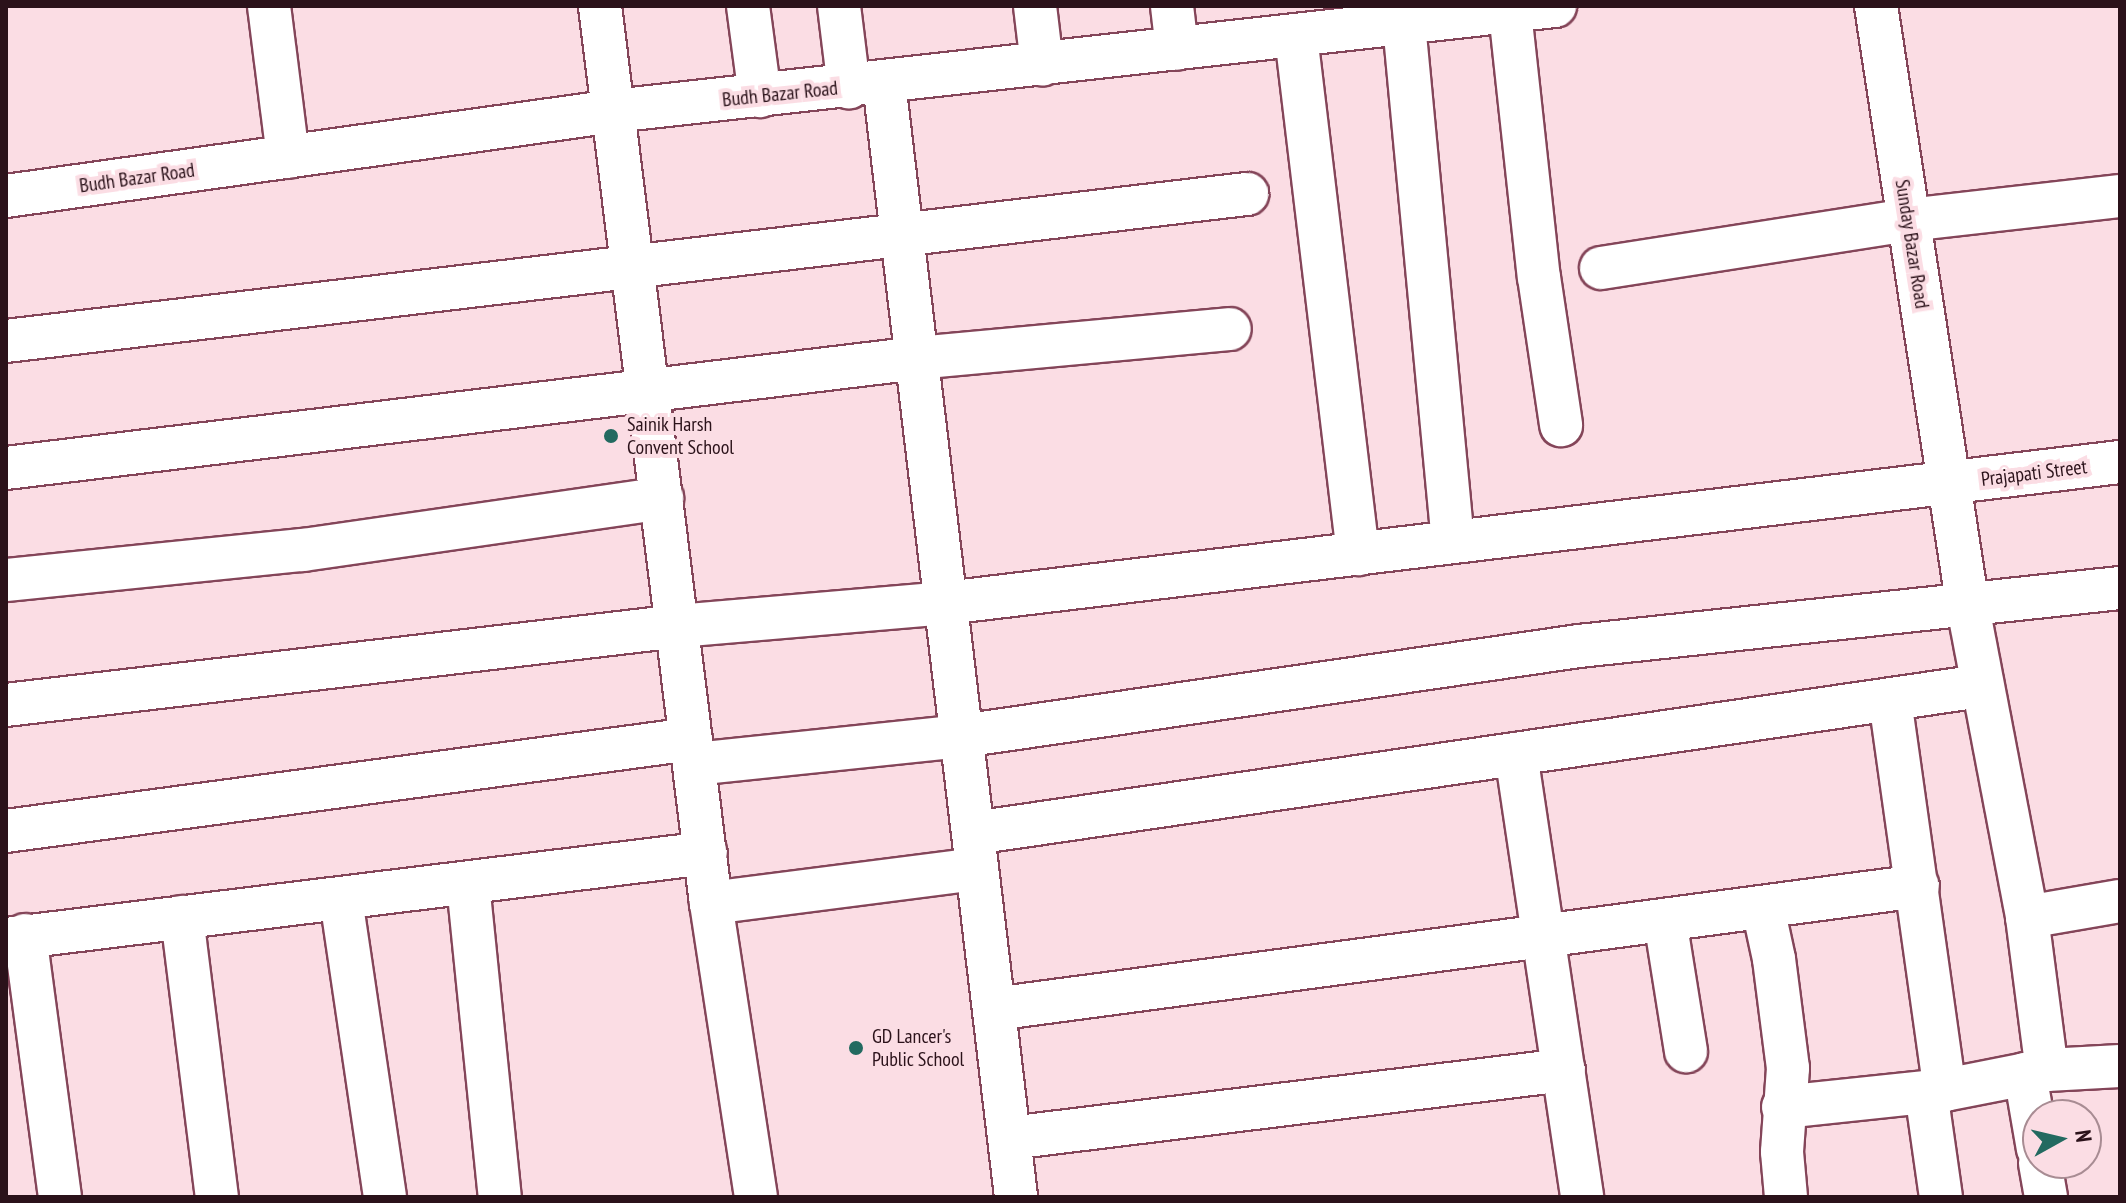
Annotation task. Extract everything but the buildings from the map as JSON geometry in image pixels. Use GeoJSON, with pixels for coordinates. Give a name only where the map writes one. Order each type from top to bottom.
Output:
{"type":"FeatureCollection","features":[{"type":"Feature","properties":{"kind":"street"},"geometry":{"type":"LineString","coordinates":[[269,6],[288,157]]}},
{"type":"Feature","properties":{"kind":"street"},"geometry":{"type":"LineString","coordinates":[[600,6],[711,903],[756,1197]]}},
{"type":"Feature","properties":{"kind":"street"},"geometry":{"type":"LineString","coordinates":[[748,6],[760,96]]}},
{"type":"Feature","properties":{"kind":"street"},"geometry":{"type":"LineString","coordinates":[[839,6],[866,85],[903,237],[1016,1197]]}},
{"type":"Feature","properties":{"kind":"street"},"geometry":{"type":"LineString","coordinates":[[1035,6],[1042,65]]}},
{"type":"Feature","properties":{"kind":"street"},"geometry":{"type":"LineString","coordinates":[[1172,6],[1177,49]]}},
{"type":"Feature","properties":{"kind":"street","name":"Budh Bazar Road"},"geometry":{"type":"LineString","coordinates":[[6,196],[614,111],[1296,36],[1379,19],[1555,6]]}},
{"type":"Feature","properties":{"kind":"street","name":"Sunday Bazar Road"},"geometry":{"type":"LineString","coordinates":[[1876,6],[1981,686],[2027,917],[2037,1099]]}},
{"type":"Feature","properties":{"kind":"street"},"geometry":{"type":"LineString","coordinates":[[1501,11],[1561,425]]}},
{"type":"Feature","properties":{"kind":"street"},"geometry":{"type":"LineString","coordinates":[[1379,19],[1453,542]]}},
{"type":"Feature","properties":{"kind":"street"},"geometry":{"type":"LineString","coordinates":[[1296,36],[1358,554]]}},
{"type":"Feature","properties":{"kind":"street"},"geometry":{"type":"LineString","coordinates":[[6,341],[1247,194]]}},
{"type":"Feature","properties":{"kind":"street"},"geometry":{"type":"LineString","coordinates":[[1601,268],[1908,220],[2120,196]]}},
{"type":"Feature","properties":{"kind":"street"},"geometry":{"type":"LineString","coordinates":[[6,468],[917,358],[1230,329]]}},
{"type":"Feature","properties":{"kind":"street","name":"Prajapati Street"},"geometry":{"type":"LineString","coordinates":[[6,705],[678,626],[946,603],[2120,462]]}},
{"type":"Feature","properties":{"kind":"street"},"geometry":{"type":"LineString","coordinates":[[6,580],[303,550],[662,498]]}},
{"type":"Feature","properties":{"kind":"street"},"geometry":{"type":"LineString","coordinates":[[6,831],[693,752],[962,736],[1579,646],[1968,607],[2120,588]]}},
{"type":"Feature","properties":{"kind":"street"},"geometry":{"type":"LineString","coordinates":[[711,903],[976,851],[1516,754],[1981,686]]}},
{"type":"Feature","properties":{"kind":"street"},"geometry":{"type":"LineString","coordinates":[[1890,700],[1918,886],[1941,1197]]}},
{"type":"Feature","properties":{"kind":"street"},"geometry":{"type":"LineString","coordinates":[[1516,754],[1582,1197]]}},
{"type":"Feature","properties":{"kind":"street"},"geometry":{"type":"LineString","coordinates":[[60,1197],[15,937],[706,853]]}},
{"type":"Feature","properties":{"kind":"street"},"geometry":{"type":"LineString","coordinates":[[468,884],[500,1197]]}},
{"type":"Feature","properties":{"kind":"street"},"geometry":{"type":"LineString","coordinates":[[994,1009],[1918,886]]}},
{"type":"Feature","properties":{"kind":"street"},"geometry":{"type":"LineString","coordinates":[[341,899],[385,1197]]}},
{"type":"Feature","properties":{"kind":"street"},"geometry":{"type":"LineString","coordinates":[[2027,917],[2120,901]]}},
{"type":"Feature","properties":{"kind":"street"},"geometry":{"type":"LineString","coordinates":[[1763,908],[1774,959],[1788,1068],[1783,1107],[1786,1197]]}},
{"type":"Feature","properties":{"kind":"street"},"geometry":{"type":"LineString","coordinates":[[182,917],[217,1197]]}},
{"type":"Feature","properties":{"kind":"street"},"geometry":{"type":"LineString","coordinates":[[1665,920],[1686,1051]]}},
{"type":"Feature","properties":{"kind":"street"},"geometry":{"type":"LineString","coordinates":[[1783,1107],[1935,1091],[2036,1072],[2120,1066]]}},
{"type":"Feature","properties":{"kind":"street"},"geometry":{"type":"LineString","coordinates":[[1010,1138],[1564,1070]]}},
{"type":"Feature","properties":{"kind":"place","name":"Sainik Harsh Convent School"},"geometry":{"type":"Point","coordinates":[611,436]}},
{"type":"Feature","properties":{"kind":"place","name":"GD Lancer's Public School"},"geometry":{"type":"Point","coordinates":[856,1048]}}]}
